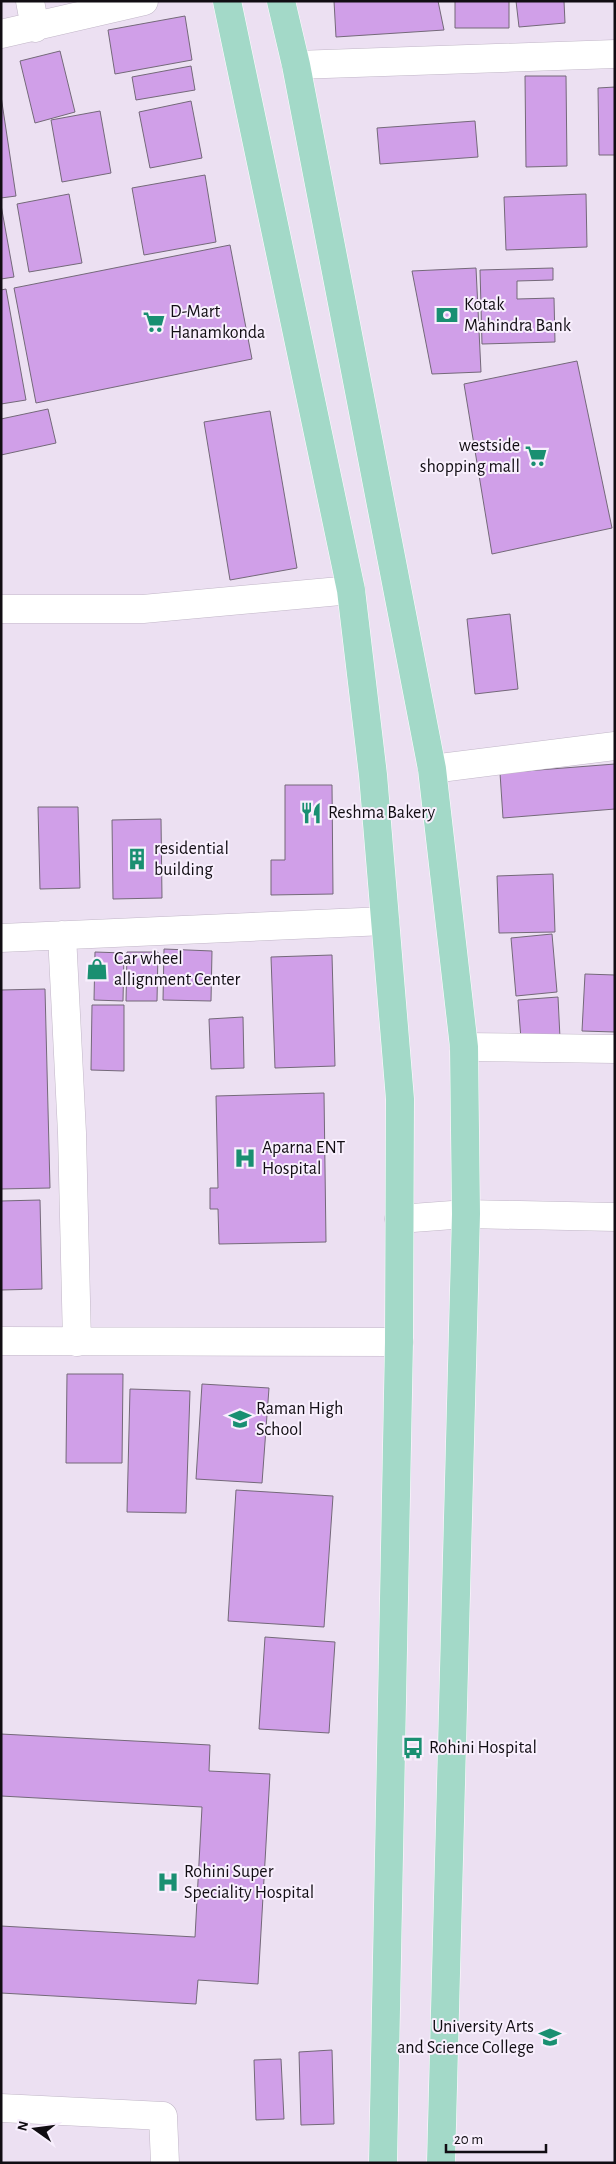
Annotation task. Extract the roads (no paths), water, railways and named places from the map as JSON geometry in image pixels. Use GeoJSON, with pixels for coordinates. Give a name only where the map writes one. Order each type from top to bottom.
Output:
{"type":"FeatureCollection","features":[{"type":"Feature","properties":{"kind":"main road"},"geometry":{"type":"LineString","coordinates":[[227,1],[351,590],[373,774],[400,1099],[398,1342],[383,2163]]}},
{"type":"Feature","properties":{"kind":"main road"},"geometry":{"type":"LineString","coordinates":[[282,1],[432,769],[464,1047],[466,1214],[441,2163]]}},
{"type":"Feature","properties":{"kind":"street"},"geometry":{"type":"LineString","coordinates":[[30,1],[35,28]]}},
{"type":"Feature","properties":{"kind":"street"},"geometry":{"type":"LineString","coordinates":[[1,34],[35,28],[144,1]]}},
{"type":"Feature","properties":{"kind":"street"},"geometry":{"type":"LineString","coordinates":[[296,65],[615,54]]}},
{"type":"Feature","properties":{"kind":"street"},"geometry":{"type":"LineString","coordinates":[[1,609],[142,609],[351,590]]}},
{"type":"Feature","properties":{"kind":"street"},"geometry":{"type":"LineString","coordinates":[[432,769],[615,746]]}},
{"type":"Feature","properties":{"kind":"street"},"geometry":{"type":"LineString","coordinates":[[1,938],[385,921]]}},
{"type":"Feature","properties":{"kind":"street"},"geometry":{"type":"LineString","coordinates":[[62,935],[72,1133],[76,1342]]}},
{"type":"Feature","properties":{"kind":"street"},"geometry":{"type":"LineString","coordinates":[[464,1047],[615,1049]]}},
{"type":"Feature","properties":{"kind":"street"},"geometry":{"type":"LineString","coordinates":[[399,1219],[466,1214],[615,1217]]}},
{"type":"Feature","properties":{"kind":"street"},"geometry":{"type":"LineString","coordinates":[[1,1341],[398,1342]]}},
{"type":"Feature","properties":{"kind":"street"},"geometry":{"type":"LineString","coordinates":[[1,2108],[162,2116],[165,2163]]}},
{"type":"Feature","properties":{"kind":"place","name":"Kotak Mahindra Bank"},"geometry":{"type":"Point","coordinates":[447,315]}},
{"type":"Feature","properties":{"kind":"place","name":"D-Mart Hanamkonda"},"geometry":{"type":"Point","coordinates":[154,322]}},
{"type":"Feature","properties":{"kind":"place","name":"westside shopping mall"},"geometry":{"type":"Point","coordinates":[536,456]}},
{"type":"Feature","properties":{"kind":"place","name":"Reshma Bakery"},"geometry":{"type":"Point","coordinates":[311,813]}},
{"type":"Feature","properties":{"kind":"place","name":"residential building"},"geometry":{"type":"Point","coordinates":[137,859]}},
{"type":"Feature","properties":{"kind":"place","name":"Car wheel allignment Center"},"geometry":{"type":"Point","coordinates":[97,969]}},
{"type":"Feature","properties":{"kind":"place","name":"Aparna ENT Hospital"},"geometry":{"type":"Point","coordinates":[245,1158]}},
{"type":"Feature","properties":{"kind":"place","name":"Raman High School"},"geometry":{"type":"Point","coordinates":[240,1419]}},
{"type":"Feature","properties":{"kind":"place","name":"Rohini Hospital"},"geometry":{"type":"Point","coordinates":[413,1748]}},
{"type":"Feature","properties":{"kind":"place","name":"Rohini Super Speciality Hospital"},"geometry":{"type":"Point","coordinates":[168,1882]}},
{"type":"Feature","properties":{"kind":"place","name":"University Arts and Science College"},"geometry":{"type":"Point","coordinates":[550,2037]}}]}
